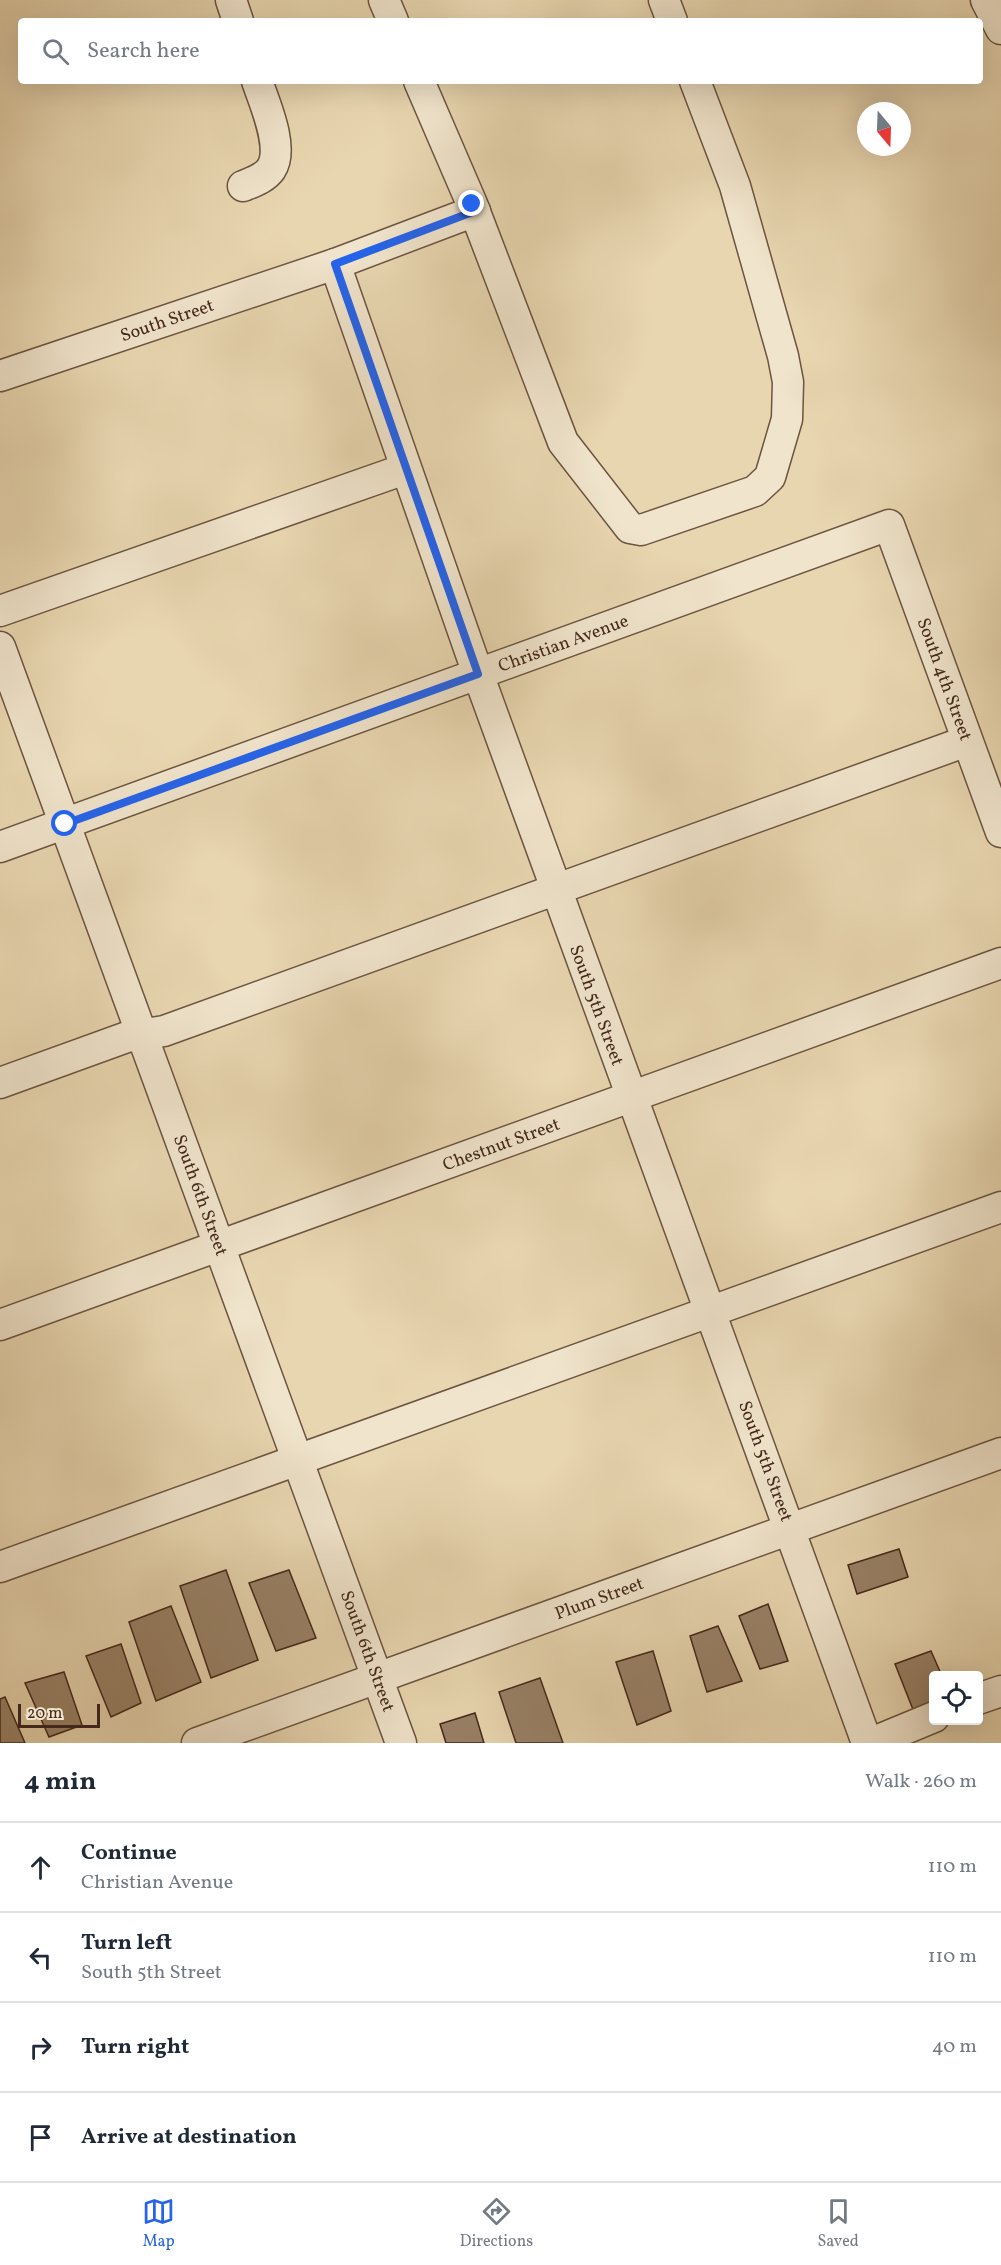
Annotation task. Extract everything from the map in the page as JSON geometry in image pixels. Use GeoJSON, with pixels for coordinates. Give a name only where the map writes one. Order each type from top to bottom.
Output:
{"type":"FeatureCollection","features":[{"type":"Feature","properties":{"kind":"street"},"geometry":{"type":"LineString","coordinates":[[231,0],[237,18]]}},
{"type":"Feature","properties":{"kind":"street"},"geometry":{"type":"LineString","coordinates":[[664,0],[671,18]]}},
{"type":"Feature","properties":{"kind":"street"},"geometry":{"type":"LineString","coordinates":[[986,0],[1001,29]]}},
{"type":"Feature","properties":{"kind":"street"},"geometry":{"type":"LineString","coordinates":[[243,186],[263,177],[273,167],[276,141],[270,115],[258,84]]}},
{"type":"Feature","properties":{"kind":"street"},"geometry":{"type":"LineString","coordinates":[[420,84],[475,211],[564,442],[630,528],[641,530],[754,490],[770,477],[787,419],[788,382],[783,356],[735,186],[696,84]]}},
{"type":"Feature","properties":{"kind":"street","name":"South Street"},"geometry":{"type":"LineString","coordinates":[[0,376],[335,264],[475,211]]}},
{"type":"Feature","properties":{"kind":"street","name":"South 5th Street"},"geometry":{"type":"LineString","coordinates":[[335,264],[405,469],[556,891],[869,1743]]}},
{"type":"Feature","properties":{"kind":"street"},"geometry":{"type":"LineString","coordinates":[[0,611],[405,469]]}},
{"type":"Feature","properties":{"kind":"street","name":"Christian Avenue"},"geometry":{"type":"LineString","coordinates":[[0,847],[889,525]]}},
{"type":"Feature","properties":{"kind":"street","name":"South 4th Street"},"geometry":{"type":"LineString","coordinates":[[889,525],[1001,832]]}},
{"type":"Feature","properties":{"kind":"street","name":"South 6th Street"},"geometry":{"type":"LineString","coordinates":[[0,647],[400,1743]]}},
{"type":"Feature","properties":{"kind":"street"},"geometry":{"type":"LineString","coordinates":[[0,1083],[127,1037],[164,1031],[967,741]]}},
{"type":"Feature","properties":{"kind":"street","name":"Chestnut Street"},"geometry":{"type":"LineString","coordinates":[[0,1325],[1001,963]]}},
{"type":"Feature","properties":{"kind":"street"},"geometry":{"type":"LineString","coordinates":[[0,1567],[1001,1207]]}},
{"type":"Feature","properties":{"kind":"street","name":"Plum Street"},"geometry":{"type":"LineString","coordinates":[[197,1743],[1001,1453]]}},
{"type":"Feature","properties":{"kind":"street"},"geometry":{"type":"LineString","coordinates":[[983,1697],[1001,1691]]}},
{"type":"Feature","properties":{"kind":"street"},"geometry":{"type":"LineString","coordinates":[[869,1743],[929,1719]]}},
{"type":"Feature","properties":{"kind":"building"},"geometry":{"type":"Polygon","coordinates":[[[899,1549],[908,1577],[857,1594],[848,1565],[899,1549]]]}},
{"type":"Feature","properties":{"kind":"building"},"geometry":{"type":"Polygon","coordinates":[[[226,1570],[258,1660],[211,1678],[180,1586],[226,1570]]]}},
{"type":"Feature","properties":{"kind":"building"},"geometry":{"type":"Polygon","coordinates":[[[289,1570],[316,1638],[276,1651],[249,1583],[289,1570]]]}},
{"type":"Feature","properties":{"kind":"building"},"geometry":{"type":"Polygon","coordinates":[[[768,1604],[788,1661],[760,1669],[739,1616],[768,1604]]]}},
{"type":"Feature","properties":{"kind":"building"},"geometry":{"type":"Polygon","coordinates":[[[171,1606],[201,1682],[156,1701],[129,1622],[171,1606]]]}},
{"type":"Feature","properties":{"kind":"building"},"geometry":{"type":"Polygon","coordinates":[[[718,1626],[742,1681],[707,1692],[690,1636],[718,1626]]]}},
{"type":"Feature","properties":{"kind":"building"},"geometry":{"type":"Polygon","coordinates":[[[121,1644],[141,1703],[111,1717],[86,1656],[121,1644]]]}},
{"type":"Feature","properties":{"kind":"building"},"geometry":{"type":"Polygon","coordinates":[[[653,1651],[671,1711],[637,1725],[616,1662],[653,1651]]]}},
{"type":"Feature","properties":{"kind":"building"},"geometry":{"type":"Polygon","coordinates":[[[931,1651],[940,1671],[929,1671],[929,1707],[914,1712],[895,1664],[931,1651]]]}},
{"type":"Feature","properties":{"kind":"building"},"geometry":{"type":"Polygon","coordinates":[[[64,1672],[82,1725],[49,1737],[25,1683],[64,1672]]]}},
{"type":"Feature","properties":{"kind":"building"},"geometry":{"type":"Polygon","coordinates":[[[540,1678],[563,1743],[516,1743],[499,1692],[540,1678]]]}},
{"type":"Feature","properties":{"kind":"building"},"geometry":{"type":"Polygon","coordinates":[[[5,1697],[25,1743],[0,1743],[0,1699],[5,1697]]]}},
{"type":"Feature","properties":{"kind":"building"},"geometry":{"type":"Polygon","coordinates":[[[475,1713],[484,1743],[446,1743],[440,1724],[475,1713]]]}},
{"type":"Feature","properties":{"kind":"route"},"geometry":{"type":"LineString","coordinates":[[65,824],[478,674],[335,264],[475,211],[472,204]]}}]}
